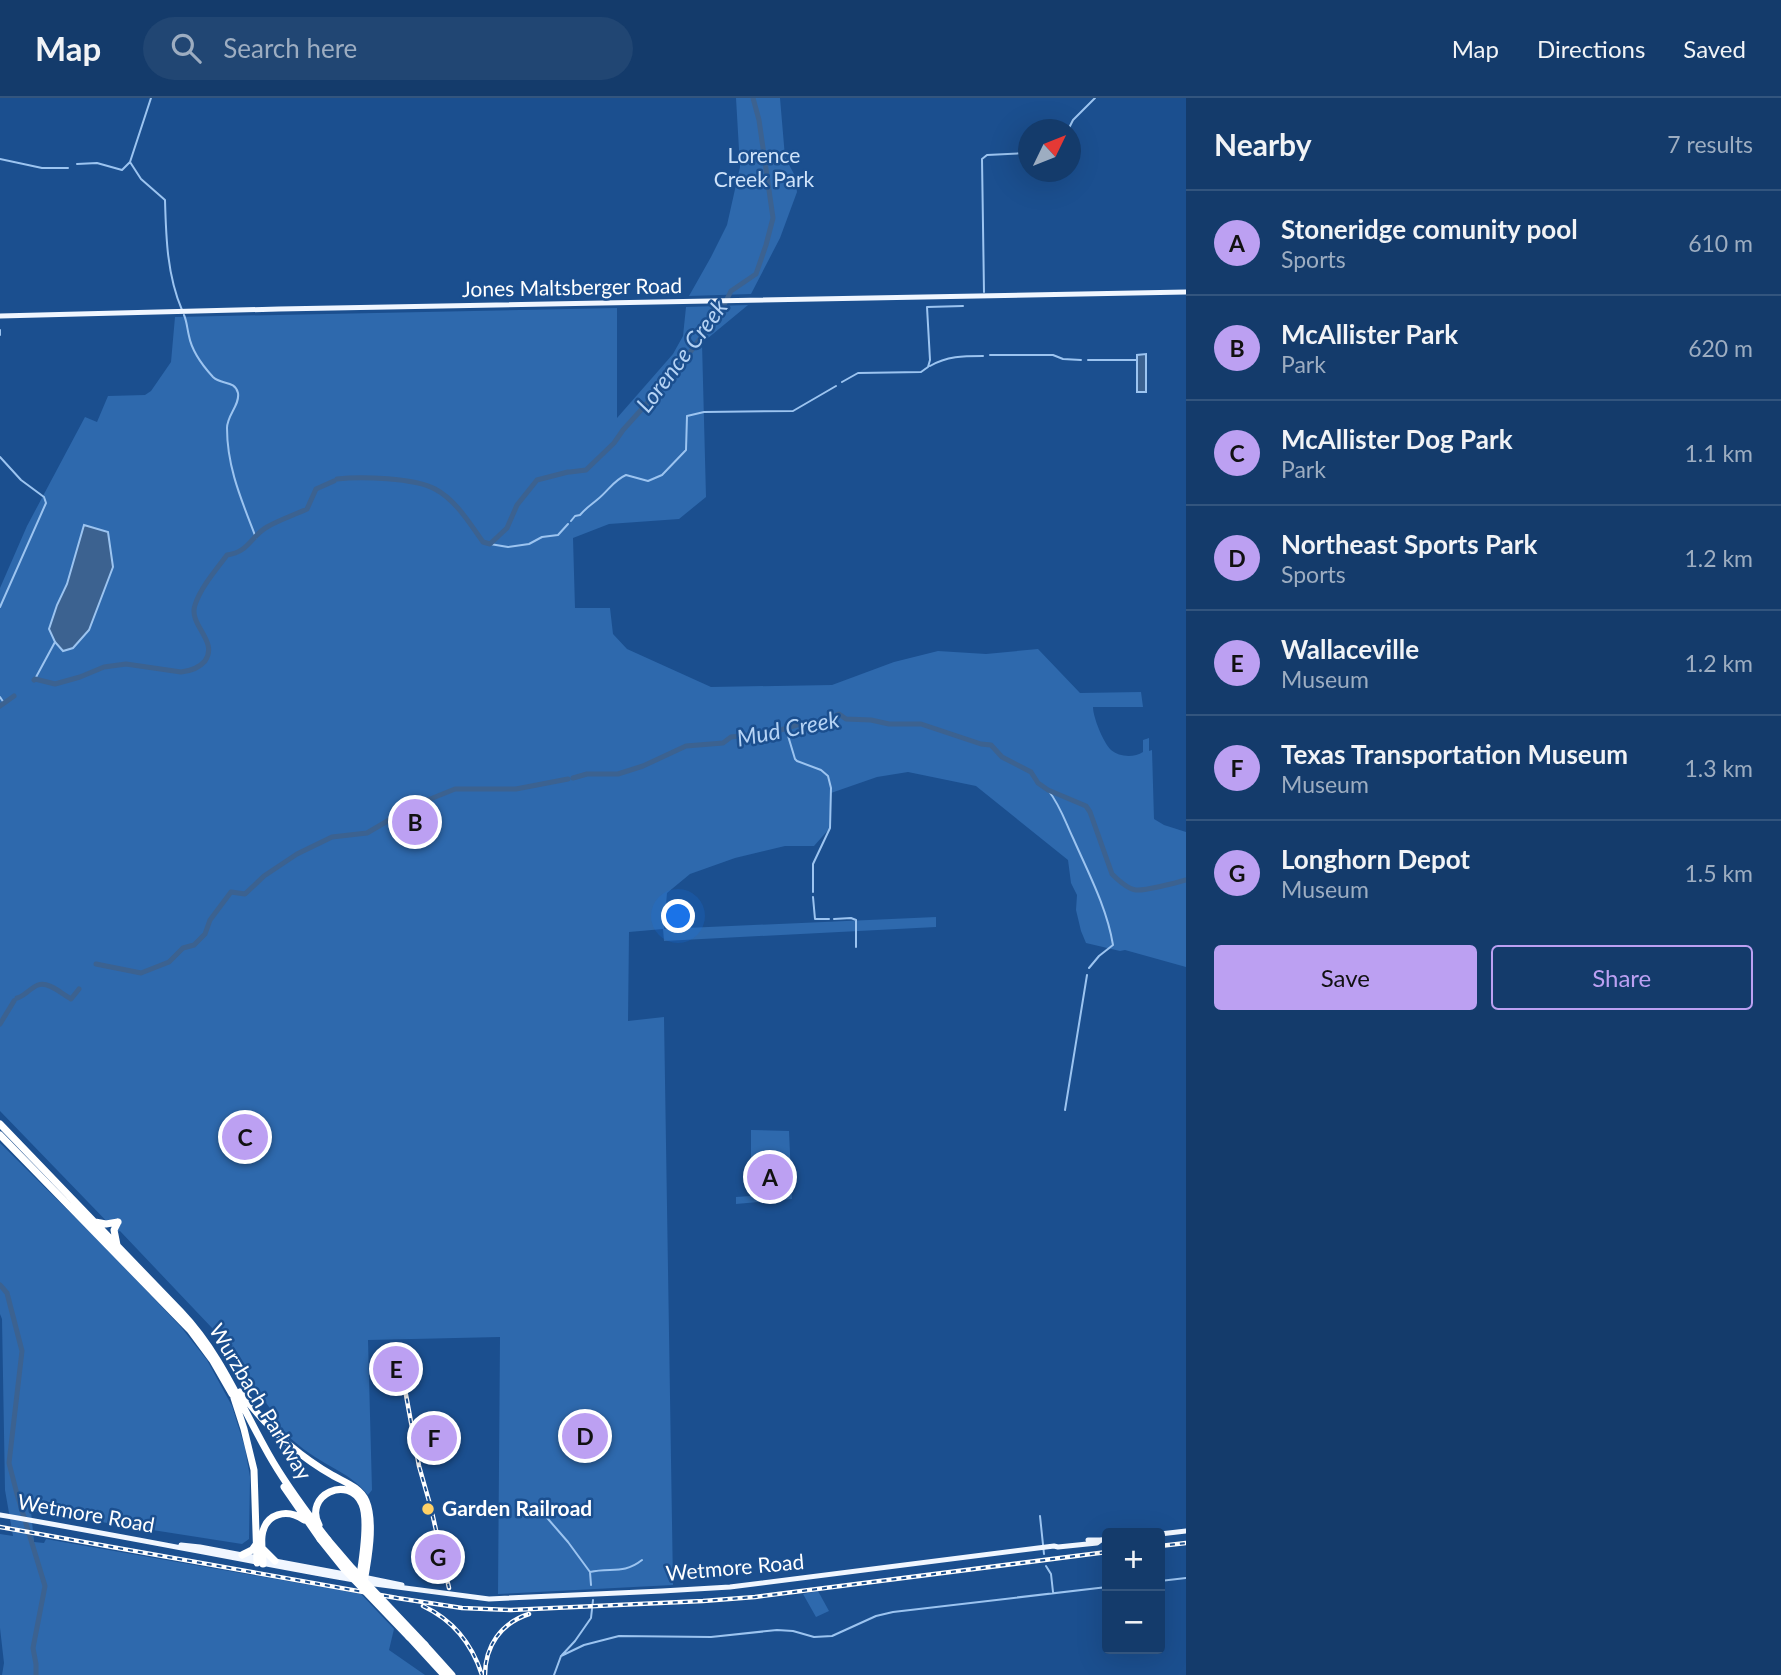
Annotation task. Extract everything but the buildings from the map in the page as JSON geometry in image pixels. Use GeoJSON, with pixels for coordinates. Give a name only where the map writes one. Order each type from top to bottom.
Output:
{"type":"FeatureCollection","features":[{"type":"Feature","properties":{"kind":"highway","name":"Wurzbach Parkway"},"geometry":{"type":"LineString","coordinates":[[0,1124],[190,1321],[212,1349],[270,1456],[344,1569],[443,1675]]}},
{"type":"Feature","properties":{"kind":"highway","name":"Wurzbach Parkway"},"geometry":{"type":"LineString","coordinates":[[0,1135],[190,1331],[212,1361],[264,1455],[308,1522],[452,1675]]}},
{"type":"Feature","properties":{"kind":"highway"},"geometry":{"type":"LineString","coordinates":[[93,1221],[106,1224],[118,1222],[114,1233],[117,1246]]}},
{"type":"Feature","properties":{"kind":"highway"},"geometry":{"type":"LineString","coordinates":[[223,1368],[274,1432],[319,1468],[353,1487],[364,1497],[369,1520],[363,1575]]}},
{"type":"Feature","properties":{"kind":"highway"},"geometry":{"type":"LineString","coordinates":[[234,1398],[254,1470],[260,1561]]}},
{"type":"Feature","properties":{"kind":"highway"},"geometry":{"type":"LineString","coordinates":[[324,1540],[316,1520],[318,1503],[333,1490],[349,1491],[363,1507],[363,1575]]}},
{"type":"Feature","properties":{"kind":"highway"},"geometry":{"type":"LineString","coordinates":[[242,1555],[260,1545],[264,1528],[276,1515],[293,1514],[308,1522]]}},
{"type":"Feature","properties":{"kind":"highway"},"geometry":{"type":"LineString","coordinates":[[260,1545],[275,1561]]}},
{"type":"Feature","properties":{"kind":"highway"},"geometry":{"type":"LineString","coordinates":[[348,1574],[354,1572],[376,1579]]}},
{"type":"Feature","properties":{"kind":"main road","name":"Jones Maltsberger Road"},"geometry":{"type":"LineString","coordinates":[[0,316],[1186,292]]}},
{"type":"Feature","properties":{"kind":"main road","name":"Wetmore Road"},"geometry":{"type":"LineString","coordinates":[[2,1515],[167,1544],[200,1547],[260,1561],[363,1575]]}},
{"type":"Feature","properties":{"kind":"main road"},"geometry":{"type":"LineString","coordinates":[[1165,1533],[1186,1531]]}},
{"type":"Feature","properties":{"kind":"main road","name":"Wetmore Road"},"geometry":{"type":"LineString","coordinates":[[376,1579],[418,1589],[489,1599],[511,1599],[730,1587],[1102,1541]]}},
{"type":"Feature","properties":{"kind":"main road","name":"Wetmore Road"},"geometry":{"type":"LineString","coordinates":[[167,1544],[199,1553],[363,1575],[418,1589]]}},
{"type":"Feature","properties":{"kind":"green space","name":"Lorence Creek Park"},"geometry":{"type":"Polygon","coordinates":[[[736,98],[780,98],[785,157],[795,176],[797,192],[780,238],[751,294],[689,296],[727,225],[740,167],[736,98]]]}},
{"type":"Feature","properties":{"kind":"green space"},"geometry":{"type":"Polygon","coordinates":[[[748,305],[702,343],[706,497],[679,519],[609,524],[573,538],[575,608],[610,608],[613,634],[627,649],[711,687],[832,685],[894,662],[938,651],[986,654],[1038,649],[1080,693],[1141,692],[1143,707],[1093,707],[1093,711],[1102,736],[1111,750],[1118,754],[1127,756],[1143,752],[1143,740],[1149,738],[1149,751],[1152,750],[1154,819],[1186,832],[1186,967],[1125,950],[1086,943],[1076,910],[1077,895],[1071,883],[1068,860],[976,786],[908,772],[877,777],[831,793],[829,829],[814,846],[785,846],[735,858],[690,874],[667,893],[664,929],[936,917],[936,927],[664,941],[663,929],[629,932],[628,1021],[664,1017],[673,1585],[498,1594],[500,1337],[368,1340],[372,1490],[368,1495],[350,1478],[309,1453],[282,1430],[273,1420],[276,1417],[213,1329],[0,1111],[0,588],[27,526],[85,417],[97,422],[108,396],[145,395],[151,391],[171,362],[175,317],[617,308],[617,418],[673,354],[683,336],[686,307],[748,305]]]}},
{"type":"Feature","properties":{"kind":"green space"},"geometry":{"type":"Polygon","coordinates":[[[751,1130],[789,1131],[792,1199],[736,1204],[736,1197],[751,1196],[751,1130]]]}},
{"type":"Feature","properties":{"kind":"green space"},"geometry":{"type":"Polygon","coordinates":[[[0,1143],[111,1253],[181,1327],[207,1360],[232,1406],[245,1448],[250,1477],[249,1539],[242,1544],[31,1511],[34,1542],[44,1543],[46,1539],[361,1594],[394,1629],[389,1650],[425,1675],[2,1675],[4,1663],[0,1628],[0,1534],[13,1536],[5,1490],[0,1314],[0,1143]]]}},
{"type":"Feature","properties":{"kind":"green space"},"geometry":{"type":"Polygon","coordinates":[[[818,1591],[829,1611],[816,1617],[803,1594],[818,1591]]]}},
{"type":"Feature","properties":{"kind":"shaded area"},"geometry":{"type":"Polygon","coordinates":[[[1146,354],[1146,392],[1137,392],[1137,355],[1146,354]]]}},
{"type":"Feature","properties":{"kind":"shaded area"},"geometry":{"type":"Polygon","coordinates":[[[84,525],[108,532],[113,567],[89,630],[73,648],[63,651],[49,629],[67,584],[84,525]]]}},
{"type":"Feature","properties":{"kind":"waterway"},"geometry":{"type":"LineString","coordinates":[[77,164],[97,163],[122,170],[130,162],[151,98]]}},
{"type":"Feature","properties":{"kind":"waterway","name":"Lorence Creek"},"geometry":{"type":"LineString","coordinates":[[570,472],[586,470],[614,443],[677,370],[722,309],[731,291],[756,274],[773,218],[759,120],[753,98]]}},
{"type":"Feature","properties":{"kind":"waterway"},"geometry":{"type":"LineString","coordinates":[[1074,119],[1095,98]]}},
{"type":"Feature","properties":{"kind":"waterway"},"geometry":{"type":"LineString","coordinates":[[984,292],[982,159],[987,155],[1018,153]]}},
{"type":"Feature","properties":{"kind":"waterway"},"geometry":{"type":"LineString","coordinates":[[0,159],[42,168],[68,168]]}},
{"type":"Feature","properties":{"kind":"waterway"},"geometry":{"type":"LineString","coordinates":[[130,162],[141,179],[165,200],[170,270],[182,310]]}},
{"type":"Feature","properties":{"kind":"waterway"},"geometry":{"type":"LineString","coordinates":[[842,382],[858,373],[921,372],[928,367],[930,360],[927,307],[963,306]]}},
{"type":"Feature","properties":{"kind":"waterway"},"geometry":{"type":"LineString","coordinates":[[184,315],[190,342],[201,363],[213,377],[231,384],[238,393],[228,423],[228,443],[236,484],[256,538]]}},
{"type":"Feature","properties":{"kind":"waterway"},"geometry":{"type":"LineString","coordinates":[[0,330],[0,335]]}},
{"type":"Feature","properties":{"kind":"waterway"},"geometry":{"type":"LineString","coordinates":[[990,355],[1053,355],[1063,359],[1081,360]]}},
{"type":"Feature","properties":{"kind":"waterway"},"geometry":{"type":"LineString","coordinates":[[930,366],[949,358],[983,356]]}},
{"type":"Feature","properties":{"kind":"waterway"},"geometry":{"type":"LineString","coordinates":[[1088,360],[1136,360]]}},
{"type":"Feature","properties":{"kind":"waterway"},"geometry":{"type":"LineString","coordinates":[[571,521],[622,477],[626,475],[648,481],[662,475],[686,450],[687,416],[704,412],[793,411],[836,386]]}},
{"type":"Feature","properties":{"kind":"waterway"},"geometry":{"type":"LineString","coordinates":[[0,457],[21,480],[44,497],[46,503],[0,607]]}},
{"type":"Feature","properties":{"kind":"waterway","name":"Lorence Creek"},"geometry":{"type":"LineString","coordinates":[[337,479],[388,479],[426,485],[443,494],[468,520],[483,542],[490,544],[507,528],[517,505],[537,480],[568,472]]}},
{"type":"Feature","properties":{"kind":"waterway","name":"Lorence Creek"},"geometry":{"type":"LineString","coordinates":[[34,680],[55,684],[104,667],[126,664],[181,672],[200,666],[208,654],[208,647],[196,619],[195,605],[227,555],[240,551],[267,527],[307,509],[316,489],[334,481]]}},
{"type":"Feature","properties":{"kind":"waterway"},"geometry":{"type":"LineString","coordinates":[[490,544],[508,547],[529,544],[542,537],[558,535],[568,524]]}},
{"type":"Feature","properties":{"kind":"waterway"},"geometry":{"type":"LineString","coordinates":[[35,679],[55,642]]}},
{"type":"Feature","properties":{"kind":"waterway","name":"Lorence Creek"},"geometry":{"type":"LineString","coordinates":[[0,706],[14,696]]}},
{"type":"Feature","properties":{"kind":"waterway","name":"Lorence Creek"},"geometry":{"type":"LineString","coordinates":[[0,697],[4,703]]}},
{"type":"Feature","properties":{"kind":"waterway","name":"Mud Creek"},"geometry":{"type":"LineString","coordinates":[[573,778],[587,774],[618,774],[643,766],[686,746],[723,743],[731,737],[774,732],[800,724],[826,721],[839,714],[846,719],[889,724],[921,724],[991,745],[1002,757],[1031,772],[1038,783],[1048,790],[1086,806],[1112,874],[1126,886],[1140,890],[1186,880]]}},
{"type":"Feature","properties":{"kind":"waterway"},"geometry":{"type":"LineString","coordinates":[[786,729],[795,759],[821,770],[828,776],[831,788],[830,828],[813,864],[813,892]]}},
{"type":"Feature","properties":{"kind":"waterway","name":"Mud Creek"},"geometry":{"type":"LineString","coordinates":[[96,964],[141,973],[169,962],[183,948],[194,945],[205,934],[210,920],[231,892],[245,894],[264,876],[297,854],[332,837],[367,833],[413,806],[455,789],[516,789],[568,779]]}},
{"type":"Feature","properties":{"kind":"waterway"},"geometry":{"type":"LineString","coordinates":[[1048,790],[1062,813],[1091,877],[1110,931],[1113,945],[1089,968]]}},
{"type":"Feature","properties":{"kind":"waterway"},"geometry":{"type":"LineString","coordinates":[[813,897],[815,919],[829,919]]}},
{"type":"Feature","properties":{"kind":"waterway"},"geometry":{"type":"LineString","coordinates":[[834,919],[856,920],[856,947]]}},
{"type":"Feature","properties":{"kind":"waterway"},"geometry":{"type":"LineString","coordinates":[[1065,1110],[1087,975]]}},
{"type":"Feature","properties":{"kind":"waterway","name":"Mud Creek"},"geometry":{"type":"LineString","coordinates":[[17,998],[42,984],[71,999],[79,989]]}},
{"type":"Feature","properties":{"kind":"waterway","name":"Mud Creek"},"geometry":{"type":"LineString","coordinates":[[0,1024],[14,1001]]}},
{"type":"Feature","properties":{"kind":"waterway"},"geometry":{"type":"LineString","coordinates":[[0,1285],[7,1293],[22,1351],[9,1463],[45,1586],[33,1648],[36,1675]]}},
{"type":"Feature","properties":{"kind":"waterway"},"geometry":{"type":"LineString","coordinates":[[542,1512],[590,1572],[591,1585]]}},
{"type":"Feature","properties":{"kind":"waterway"},"geometry":{"type":"LineString","coordinates":[[1040,1516],[1044,1554]]}},
{"type":"Feature","properties":{"kind":"waterway"},"geometry":{"type":"LineString","coordinates":[[590,1572],[629,1568],[642,1560]]}},
{"type":"Feature","properties":{"kind":"waterway"},"geometry":{"type":"LineString","coordinates":[[1046,1566],[1051,1574],[1053,1592]]}},
{"type":"Feature","properties":{"kind":"waterway"},"geometry":{"type":"LineString","coordinates":[[1165,1580],[1186,1578]]}},
{"type":"Feature","properties":{"kind":"waterway"},"geometry":{"type":"LineString","coordinates":[[554,1675],[561,1656],[584,1645],[619,1636],[711,1637],[777,1630],[814,1637],[832,1636],[876,1616],[893,1612],[1102,1588]]}},
{"type":"Feature","properties":{"kind":"waterway"},"geometry":{"type":"LineString","coordinates":[[562,1655],[591,1618],[593,1600]]}},
{"type":"Feature","properties":{"kind":"railway"},"geometry":{"type":"LineString","coordinates":[[400,1349],[419,1466],[449,1588]]}},
{"type":"Feature","properties":{"kind":"railway"},"geometry":{"type":"LineString","coordinates":[[0,1527],[397,1598],[462,1608],[511,1610],[755,1597],[1102,1553]]}},
{"type":"Feature","properties":{"kind":"railway"},"geometry":{"type":"LineString","coordinates":[[1165,1545],[1186,1543]]}},
{"type":"Feature","properties":{"kind":"railway"},"geometry":{"type":"LineString","coordinates":[[423,1606],[443,1618],[460,1634],[473,1653],[482,1675]]}},
{"type":"Feature","properties":{"kind":"railway"},"geometry":{"type":"LineString","coordinates":[[485,1675],[488,1654],[496,1637],[510,1623],[529,1614]]}},
{"type":"Feature","properties":{"kind":"place","name":"McAllister Park"},"geometry":{"type":"Point","coordinates":[415,822]}},
{"type":"Feature","properties":{"kind":"place","name":"McAllister Dog Park"},"geometry":{"type":"Point","coordinates":[245,1137]}},
{"type":"Feature","properties":{"kind":"place","name":"Stoneridge comunity pool"},"geometry":{"type":"Point","coordinates":[770,1177]}},
{"type":"Feature","properties":{"kind":"place","name":"Wallaceville"},"geometry":{"type":"Point","coordinates":[396,1369]}},
{"type":"Feature","properties":{"kind":"place","name":"Northeast Sports Park"},"geometry":{"type":"Point","coordinates":[585,1436]}},
{"type":"Feature","properties":{"kind":"place","name":"Texas Transportation Museum"},"geometry":{"type":"Point","coordinates":[434,1438]}},
{"type":"Feature","properties":{"kind":"place","name":"Garden Railroad"},"geometry":{"type":"Point","coordinates":[428,1509]}},
{"type":"Feature","properties":{"kind":"place","name":"Longhorn Depot"},"geometry":{"type":"Point","coordinates":[438,1557]}}]}
